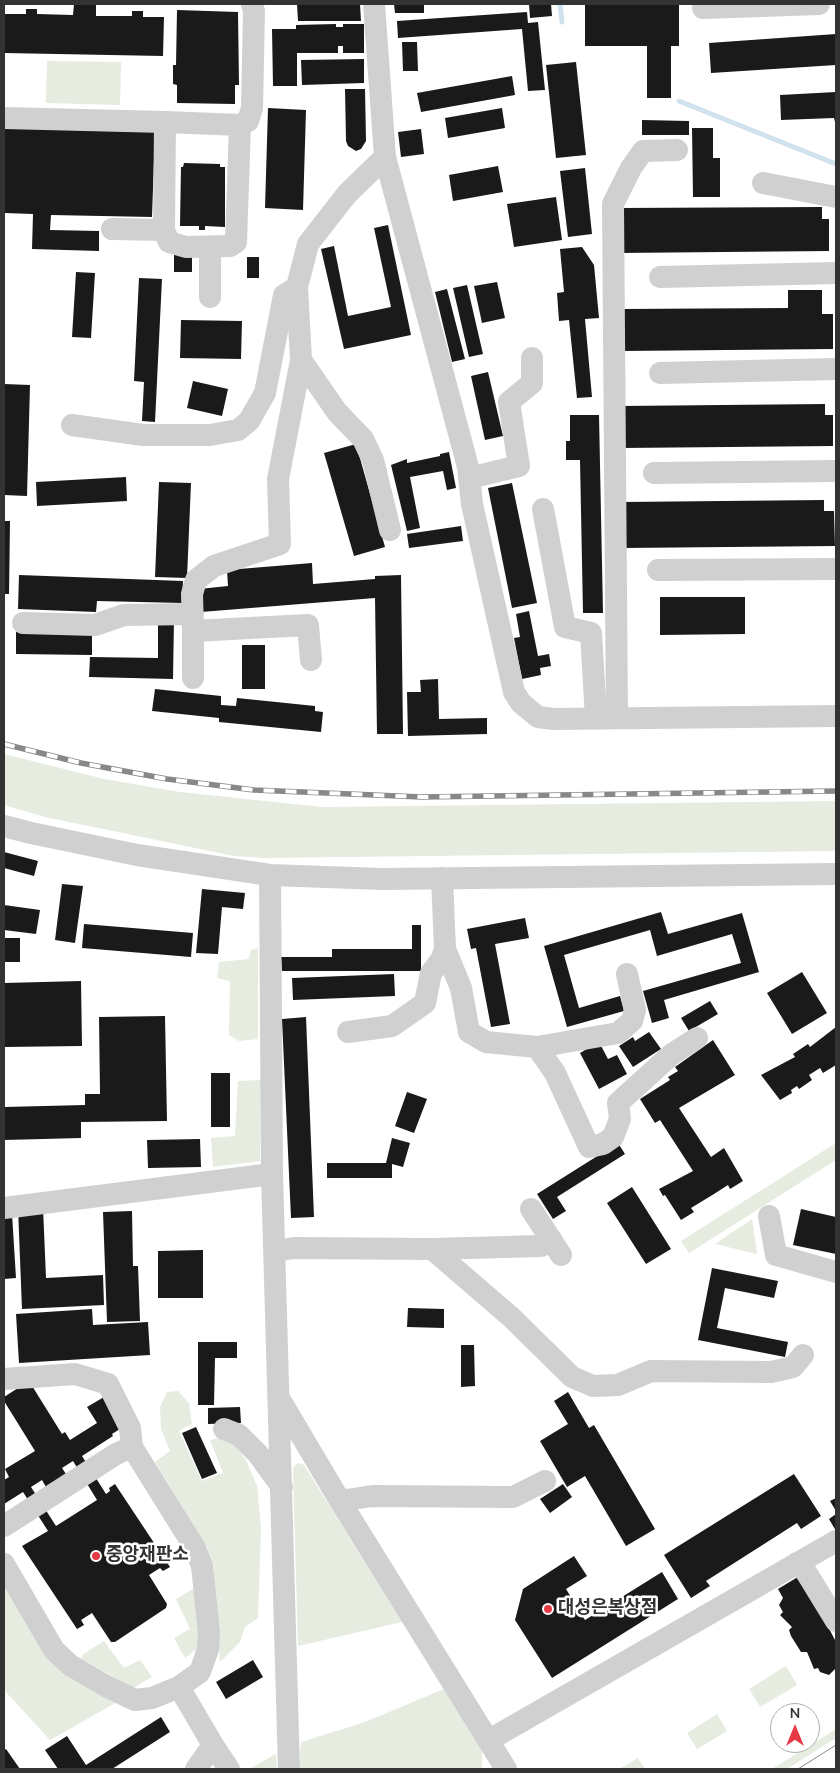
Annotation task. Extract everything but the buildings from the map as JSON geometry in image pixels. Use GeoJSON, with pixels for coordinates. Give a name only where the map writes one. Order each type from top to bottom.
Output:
{"type":"FeatureCollection","features":[{"type":"Feature","properties":{"kind":"street"},"geometry":{"type":"LineString","coordinates":[[4,118],[240,125],[248,121],[252,108],[254,11],[252,4]]}},
{"type":"Feature","properties":{"kind":"street"},"geometry":{"type":"LineString","coordinates":[[374,4],[385,157],[469,478],[472,504],[514,692],[528,711],[538,717],[836,716]]}},
{"type":"Feature","properties":{"kind":"street"},"geometry":{"type":"LineString","coordinates":[[703,4],[703,8],[819,4]]}},
{"type":"Feature","properties":{"kind":"street"},"geometry":{"type":"LineString","coordinates":[[165,122],[164,230],[169,242],[186,247],[230,246],[236,242],[240,125]]}},
{"type":"Feature","properties":{"kind":"street"},"geometry":{"type":"LineString","coordinates":[[607,718],[612,204],[630,168],[643,151],[677,150]]}},
{"type":"Feature","properties":{"kind":"street"},"geometry":{"type":"LineString","coordinates":[[193,678],[192,594],[196,580],[214,566],[280,544],[278,479],[301,360],[297,287],[308,244],[347,194],[385,157]]}},
{"type":"Feature","properties":{"kind":"street"},"geometry":{"type":"LineString","coordinates":[[763,183],[836,197]]}},
{"type":"Feature","properties":{"kind":"street"},"geometry":{"type":"LineString","coordinates":[[112,229],[164,230]]}},
{"type":"Feature","properties":{"kind":"street"},"geometry":{"type":"LineString","coordinates":[[210,247],[210,297]]}},
{"type":"Feature","properties":{"kind":"street"},"geometry":{"type":"LineString","coordinates":[[660,277],[836,273]]}},
{"type":"Feature","properties":{"kind":"street"},"geometry":{"type":"LineString","coordinates":[[72,424],[143,435],[210,435],[238,430],[249,421],[265,393],[284,295],[297,287]]}},
{"type":"Feature","properties":{"kind":"street"},"geometry":{"type":"LineString","coordinates":[[469,478],[519,466],[509,402],[532,383],[532,358]]}},
{"type":"Feature","properties":{"kind":"street"},"geometry":{"type":"LineString","coordinates":[[301,360],[337,412],[364,439],[373,460],[390,530]]}},
{"type":"Feature","properties":{"kind":"street"},"geometry":{"type":"LineString","coordinates":[[660,373],[836,369]]}},
{"type":"Feature","properties":{"kind":"street"},"geometry":{"type":"LineString","coordinates":[[654,473],[836,471]]}},
{"type":"Feature","properties":{"kind":"street"},"geometry":{"type":"LineString","coordinates":[[543,509],[565,627],[591,633],[607,718]]}},
{"type":"Feature","properties":{"kind":"street"},"geometry":{"type":"LineString","coordinates":[[658,570],[836,569]]}},
{"type":"Feature","properties":{"kind":"street"},"geometry":{"type":"LineString","coordinates":[[23,623],[95,624],[124,615],[193,622],[308,624],[311,660]]}},
{"type":"Feature","properties":{"kind":"street"},"geometry":{"type":"LineString","coordinates":[[4,826],[31,834],[137,855],[270,875],[382,879],[836,874]]}},
{"type":"Feature","properties":{"kind":"street"},"geometry":{"type":"LineString","coordinates":[[270,875],[272,1174],[290,1769]]}},
{"type":"Feature","properties":{"kind":"street"},"geometry":{"type":"LineString","coordinates":[[442,878],[445,949],[461,988],[469,1032],[486,1042],[537,1047],[618,1033],[632,1021],[634,1010],[626,974]]}},
{"type":"Feature","properties":{"kind":"street"},"geometry":{"type":"LineString","coordinates":[[348,1032],[392,1026],[425,1003],[431,973],[445,949]]}},
{"type":"Feature","properties":{"kind":"street"},"geometry":{"type":"LineString","coordinates":[[537,1047],[555,1072],[589,1147],[603,1144],[613,1137],[620,1119],[618,1103],[672,1054],[697,1038]]}},
{"type":"Feature","properties":{"kind":"street"},"geometry":{"type":"LineString","coordinates":[[4,1208],[272,1174]]}},
{"type":"Feature","properties":{"kind":"street"},"geometry":{"type":"LineString","coordinates":[[275,1251],[294,1248],[432,1249],[556,1247],[531,1209]]}},
{"type":"Feature","properties":{"kind":"street"},"geometry":{"type":"LineString","coordinates":[[769,1216],[776,1255],[836,1272]]}},
{"type":"Feature","properties":{"kind":"street"},"geometry":{"type":"LineString","coordinates":[[432,1249],[511,1317],[572,1377],[593,1386],[618,1384],[651,1371],[771,1372],[793,1368],[803,1355]]}},
{"type":"Feature","properties":{"kind":"street"},"geometry":{"type":"LineString","coordinates":[[4,1379],[75,1374],[108,1384],[130,1428],[132,1447],[195,1548],[202,1566],[209,1633],[208,1649],[200,1672],[179,1687],[152,1698],[135,1700],[70,1665],[54,1650],[4,1564]]}},
{"type":"Feature","properties":{"kind":"street"},"geometry":{"type":"LineString","coordinates":[[280,1400],[340,1501],[506,1769]]}},
{"type":"Feature","properties":{"kind":"street"},"geometry":{"type":"LineString","coordinates":[[224,1429],[239,1435],[258,1454],[282,1487]]}},
{"type":"Feature","properties":{"kind":"street"},"geometry":{"type":"LineString","coordinates":[[4,1526],[116,1454],[132,1447]]}},
{"type":"Feature","properties":{"kind":"street"},"geometry":{"type":"LineString","coordinates":[[340,1501],[372,1496],[513,1497],[545,1481]]}},
{"type":"Feature","properties":{"kind":"street"},"geometry":{"type":"LineString","coordinates":[[489,1740],[836,1541]]}},
{"type":"Feature","properties":{"kind":"street"},"geometry":{"type":"LineString","coordinates":[[798,1563],[806,1572],[836,1621]]}},
{"type":"Feature","properties":{"kind":"street"},"geometry":{"type":"LineString","coordinates":[[179,1687],[229,1769]]}},
{"type":"Feature","properties":{"kind":"street"},"geometry":{"type":"LineString","coordinates":[[196,1769],[213,1745]]}},
{"type":"Feature","properties":{"kind":"shaded area"},"geometry":{"type":"Polygon","coordinates":[[[47,61],[121,62],[120,105],[46,103],[47,61]]]}},
{"type":"Feature","properties":{"kind":"shaded area"},"geometry":{"type":"Polygon","coordinates":[[[4,754],[104,779],[180,792],[322,807],[836,801],[836,851],[264,858],[234,856],[45,817],[4,805],[4,754]]]}},
{"type":"Feature","properties":{"kind":"shaded area"},"geometry":{"type":"Polygon","coordinates":[[[258,948],[258,1039],[239,1041],[229,1035],[230,981],[217,978],[219,962],[249,959],[251,950],[258,948]]]}},
{"type":"Feature","properties":{"kind":"shaded area"},"geometry":{"type":"Polygon","coordinates":[[[261,1080],[260,1161],[213,1167],[211,1138],[235,1136],[238,1081],[261,1080]]]}},
{"type":"Feature","properties":{"kind":"shaded area"},"geometry":{"type":"Polygon","coordinates":[[[836,1143],[836,1160],[689,1253],[681,1241],[836,1143]]]}},
{"type":"Feature","properties":{"kind":"shaded area"},"geometry":{"type":"Polygon","coordinates":[[[752,1219],[757,1254],[715,1244],[752,1219]]]}},
{"type":"Feature","properties":{"kind":"shaded area"},"geometry":{"type":"Polygon","coordinates":[[[178,1391],[189,1403],[192,1424],[179,1431],[202,1481],[223,1473],[210,1440],[219,1438],[232,1441],[246,1460],[257,1486],[261,1528],[258,1618],[245,1627],[240,1642],[220,1662],[213,1564],[208,1549],[155,1462],[170,1451],[161,1429],[160,1407],[167,1392],[178,1391]]]}},
{"type":"Feature","properties":{"kind":"shaded area"},"geometry":{"type":"Polygon","coordinates":[[[298,1463],[304,1465],[402,1622],[298,1646],[293,1471],[294,1466],[298,1463]]]}},
{"type":"Feature","properties":{"kind":"shaded area"},"geometry":{"type":"Polygon","coordinates":[[[4,1586],[119,1701],[50,1740],[4,1690],[4,1586]]]}},
{"type":"Feature","properties":{"kind":"shaded area"},"geometry":{"type":"Polygon","coordinates":[[[198,1586],[199,1647],[185,1658],[174,1638],[190,1629],[176,1599],[198,1586]]]}},
{"type":"Feature","properties":{"kind":"shaded area"},"geometry":{"type":"Polygon","coordinates":[[[104,1641],[124,1668],[140,1660],[152,1677],[133,1688],[82,1659],[82,1655],[104,1641]]]}},
{"type":"Feature","properties":{"kind":"shaded area"},"geometry":{"type":"Polygon","coordinates":[[[786,1666],[797,1685],[760,1707],[749,1689],[786,1666]]]}},
{"type":"Feature","properties":{"kind":"shaded area"},"geometry":{"type":"Polygon","coordinates":[[[444,1689],[482,1748],[482,1769],[299,1769],[301,1742],[365,1722],[444,1689]]]}},
{"type":"Feature","properties":{"kind":"shaded area"},"geometry":{"type":"Polygon","coordinates":[[[717,1714],[727,1731],[697,1749],[687,1733],[717,1714]]]}},
{"type":"Feature","properties":{"kind":"shaded area"},"geometry":{"type":"Polygon","coordinates":[[[836,1729],[836,1738],[820,1748],[820,1739],[836,1729]]]}},
{"type":"Feature","properties":{"kind":"shaded area"},"geometry":{"type":"Polygon","coordinates":[[[798,1753],[812,1753],[787,1769],[772,1769],[798,1753]]]}},
{"type":"Feature","properties":{"kind":"shaded area"},"geometry":{"type":"Polygon","coordinates":[[[276,1754],[277,1769],[249,1769],[276,1754]]]}},
{"type":"Feature","properties":{"kind":"shaded area"},"geometry":{"type":"Polygon","coordinates":[[[638,1758],[645,1769],[619,1769],[638,1758]]]}},
{"type":"Feature","properties":{"kind":"waterway"},"geometry":{"type":"LineString","coordinates":[[560,4],[562,22]]}},
{"type":"Feature","properties":{"kind":"waterway"},"geometry":{"type":"LineString","coordinates":[[679,101],[836,164]]}},
{"type":"Feature","properties":{"kind":"tram line"},"geometry":{"type":"LineString","coordinates":[[798,1769],[836,1745]]}},
{"type":"Feature","properties":{"kind":"railway"},"geometry":{"type":"LineString","coordinates":[[4,744],[81,763],[167,779],[254,790],[422,797],[836,791]]}},
{"type":"Feature","properties":{"kind":"place","name":"중앙재판소"},"geometry":{"type":"Point","coordinates":[96,1556]}},
{"type":"Feature","properties":{"kind":"place","name":"대성은복상점"},"geometry":{"type":"Point","coordinates":[548,1609]}}]}
